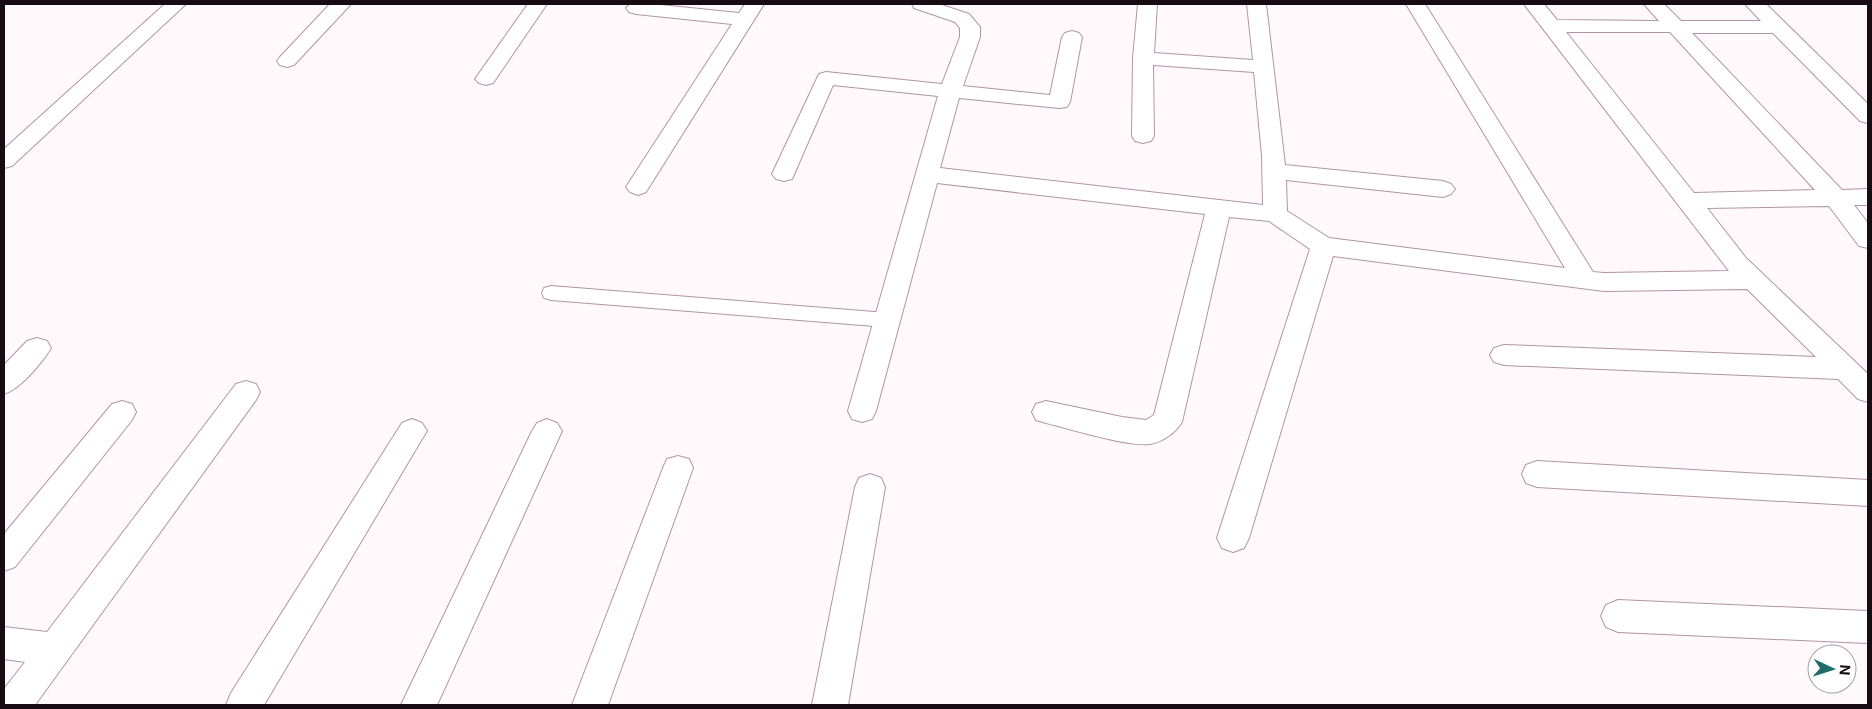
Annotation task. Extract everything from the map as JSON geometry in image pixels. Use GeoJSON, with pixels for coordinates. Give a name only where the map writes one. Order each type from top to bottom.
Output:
{"type":"FeatureCollection","features":[{"type":"Feature","properties":{"kind":"street"},"geometry":{"type":"LineString","coordinates":[[4,161],[176,4]]}},
{"type":"Feature","properties":{"kind":"street"},"geometry":{"type":"LineString","coordinates":[[287,61],[341,4]]}},
{"type":"Feature","properties":{"kind":"street"},"geometry":{"type":"LineString","coordinates":[[486,79],[537,4]]}},
{"type":"Feature","properties":{"kind":"street"},"geometry":{"type":"LineString","coordinates":[[862,411],[950,91],[970,38],[970,27],[962,18],[921,4]]}},
{"type":"Feature","properties":{"kind":"street"},"geometry":{"type":"LineString","coordinates":[[1143,136],[1143,58],[1147,4]]}},
{"type":"Feature","properties":{"kind":"street"},"geometry":{"type":"LineString","coordinates":[[1257,4],[1274,172],[1275,214]]}},
{"type":"Feature","properties":{"kind":"street"},"geometry":{"type":"LineString","coordinates":[[1416,4],[1585,279]]}},
{"type":"Feature","properties":{"kind":"street"},"geometry":{"type":"LineString","coordinates":[[1534,4],[1737,264],[1868,391]]}},
{"type":"Feature","properties":{"kind":"street"},"geometry":{"type":"LineString","coordinates":[[1654,4],[1836,198],[1868,240]]}},
{"type":"Feature","properties":{"kind":"street"},"geometry":{"type":"LineString","coordinates":[[1755,4],[1868,116]]}},
{"type":"Feature","properties":{"kind":"street"},"geometry":{"type":"LineString","coordinates":[[636,8],[749,11]]}},
{"type":"Feature","properties":{"kind":"street"},"geometry":{"type":"LineString","coordinates":[[638,187],[749,11]]}},
{"type":"Feature","properties":{"kind":"street"},"geometry":{"type":"LineString","coordinates":[[1552,26],[1778,27]]}},
{"type":"Feature","properties":{"kind":"street"},"geometry":{"type":"LineString","coordinates":[[784,174],[826,78],[1059,102],[1072,38]]}},
{"type":"Feature","properties":{"kind":"street"},"geometry":{"type":"LineString","coordinates":[[1143,58],[1264,67]]}},
{"type":"Feature","properties":{"kind":"street"},"geometry":{"type":"LineString","coordinates":[[1274,172],[1443,189]]}},
{"type":"Feature","properties":{"kind":"street"},"geometry":{"type":"LineString","coordinates":[[927,174],[1275,214],[1323,246],[1604,282],[1753,280]]}},
{"type":"Feature","properties":{"kind":"street"},"geometry":{"type":"LineString","coordinates":[[1688,201],[1868,197]]}},
{"type":"Feature","properties":{"kind":"street"},"geometry":{"type":"LineString","coordinates":[[1046,412],[1122,429],[1150,432],[1168,422],[1219,207]]}},
{"type":"Feature","properties":{"kind":"street"},"geometry":{"type":"LineString","coordinates":[[1233,538],[1323,246]]}},
{"type":"Feature","properties":{"kind":"street"},"geometry":{"type":"LineString","coordinates":[[4,383],[37,348]]}},
{"type":"Feature","properties":{"kind":"street"},"geometry":{"type":"LineString","coordinates":[[1504,354],[1846,369]]}},
{"type":"Feature","properties":{"kind":"street"},"geometry":{"type":"LineString","coordinates":[[14,705],[246,392]]}},
{"type":"Feature","properties":{"kind":"street"},"geometry":{"type":"LineString","coordinates":[[4,557],[122,412]]}},
{"type":"Feature","properties":{"kind":"street"},"geometry":{"type":"LineString","coordinates":[[244,705],[412,431]]}},
{"type":"Feature","properties":{"kind":"street"},"geometry":{"type":"LineString","coordinates":[[419,705],[547,431]]}},
{"type":"Feature","properties":{"kind":"street"},"geometry":{"type":"LineString","coordinates":[[590,705],[678,468]]}},
{"type":"Feature","properties":{"kind":"street"},"geometry":{"type":"LineString","coordinates":[[1537,474],[1868,493]]}},
{"type":"Feature","properties":{"kind":"street"},"geometry":{"type":"LineString","coordinates":[[830,705],[870,487]]}},
{"type":"Feature","properties":{"kind":"street"},"geometry":{"type":"LineString","coordinates":[[1618,616],[1868,627]]}},
{"type":"Feature","properties":{"kind":"street"},"geometry":{"type":"LineString","coordinates":[[4,643],[55,649]]}},
{"type":"Feature","properties":{"kind":"lane"},"geometry":{"type":"LineString","coordinates":[[551,292],[887,320]]}}]}
